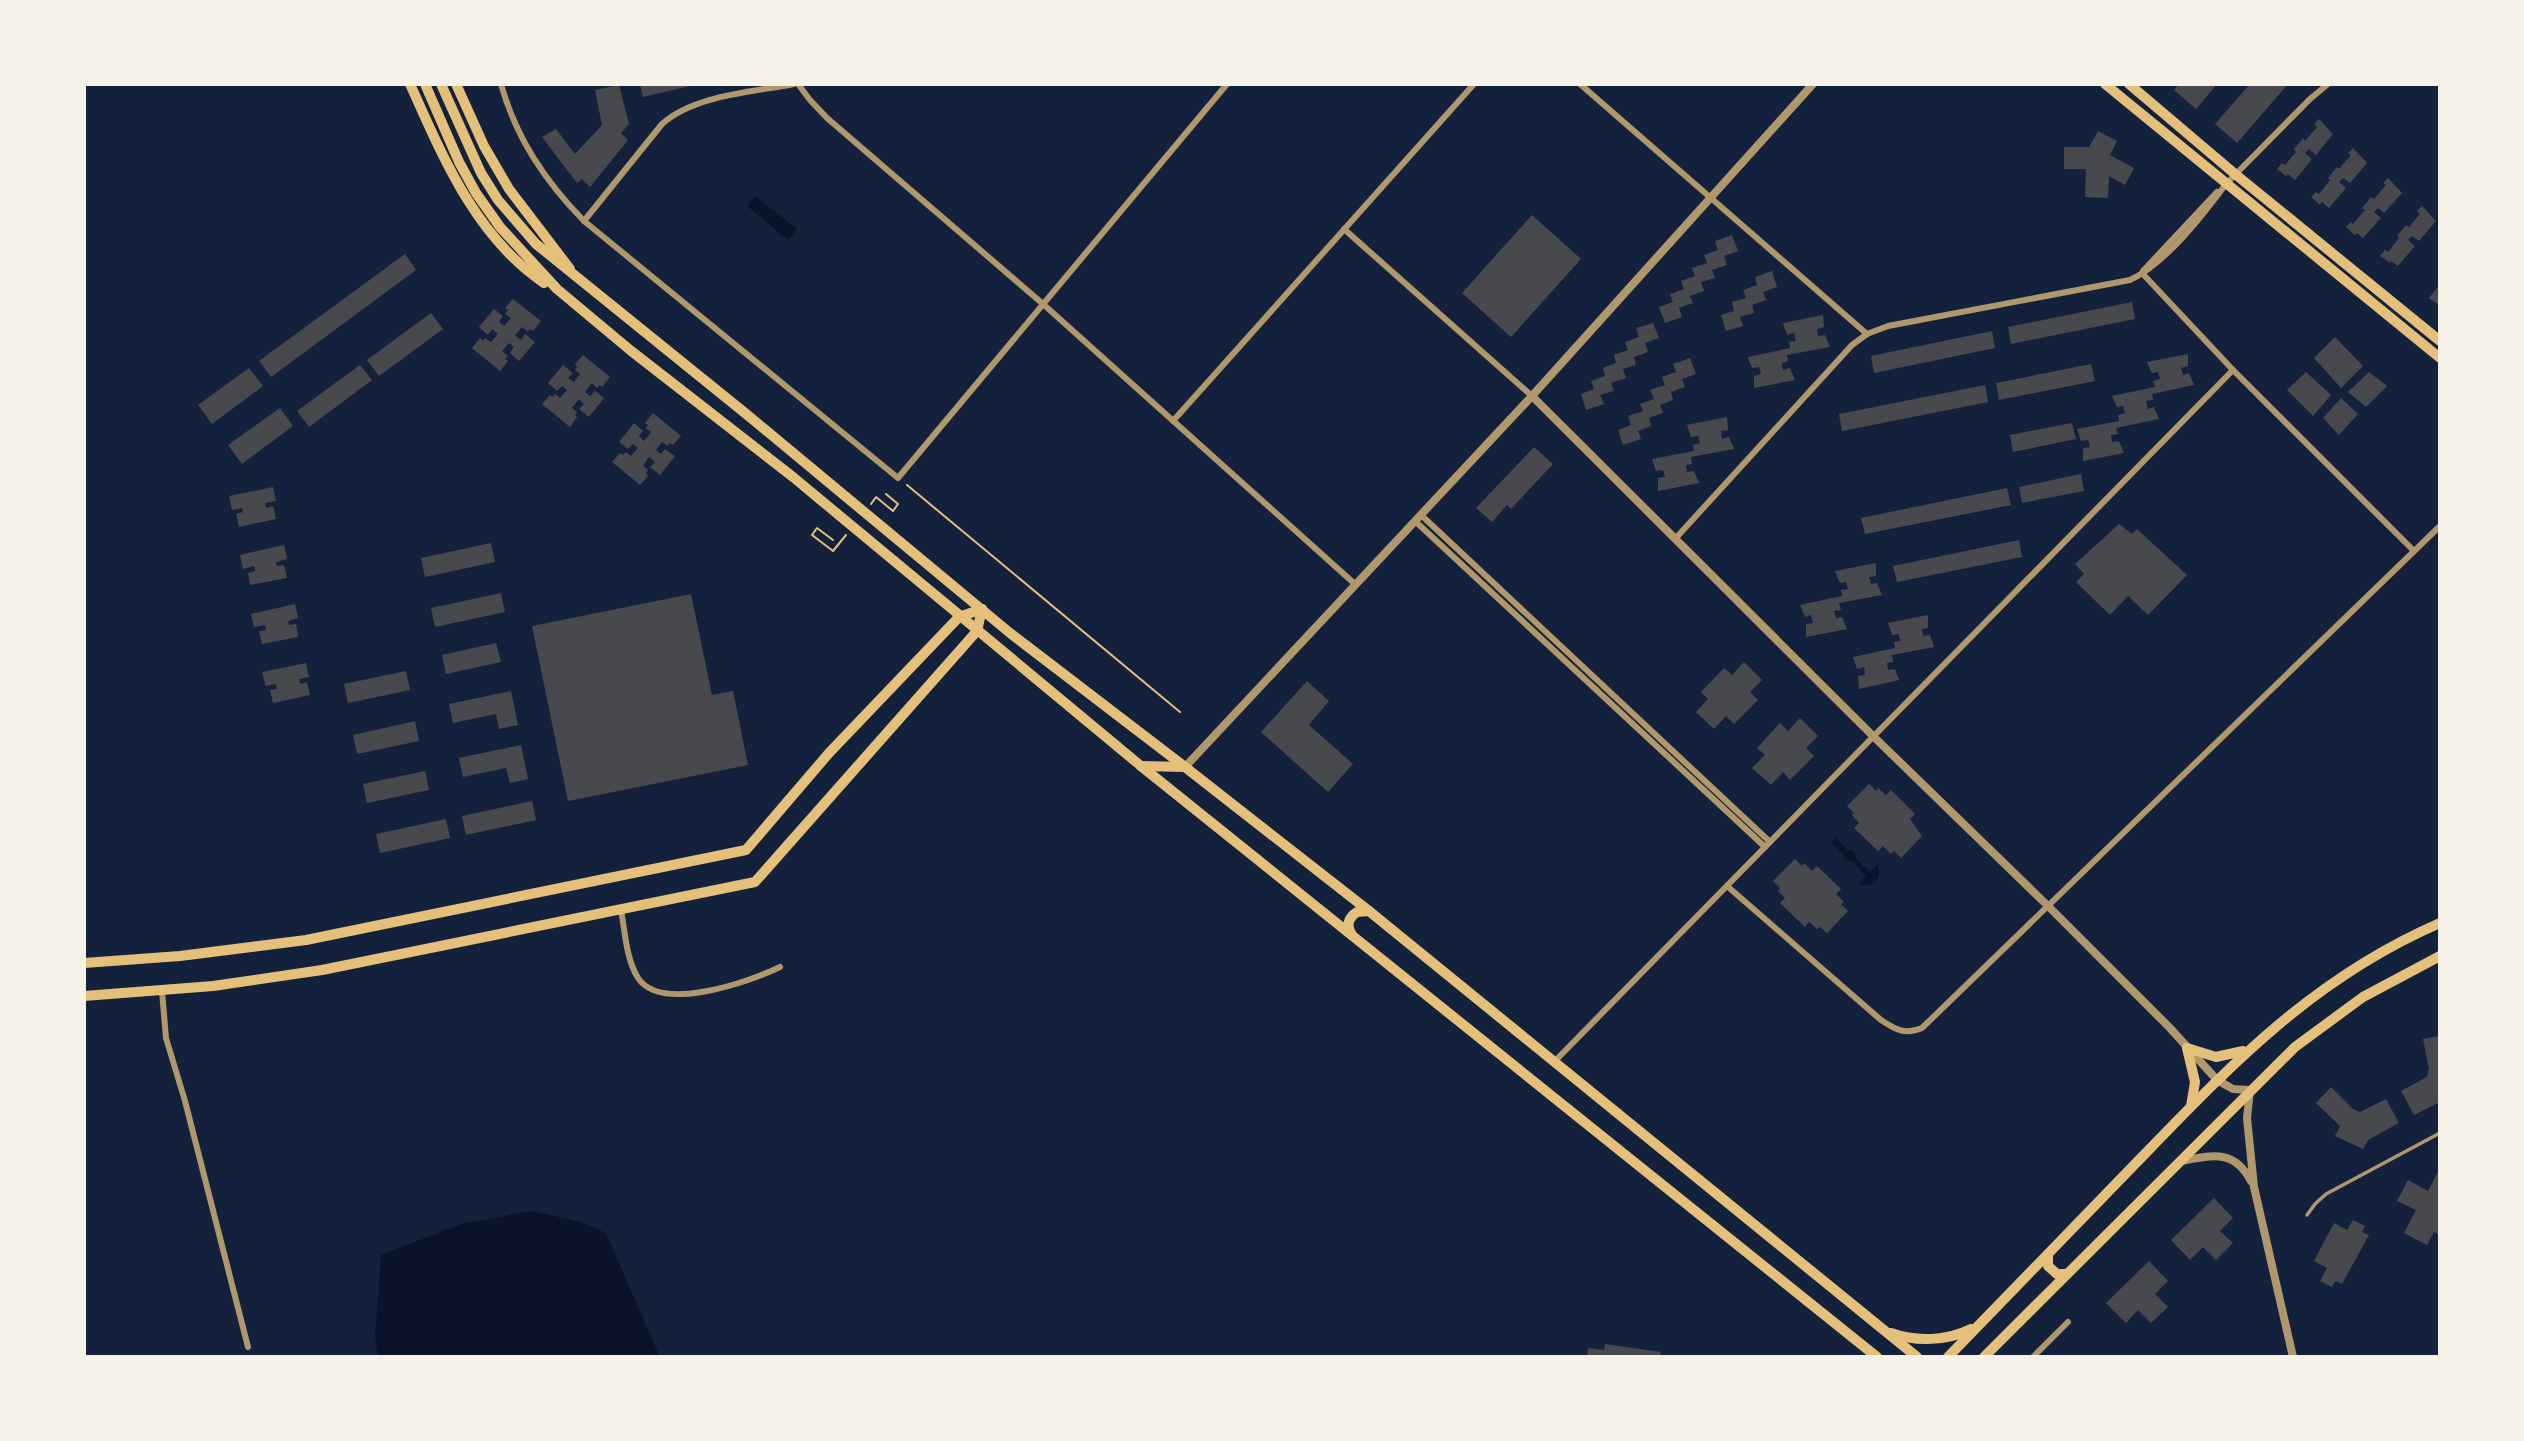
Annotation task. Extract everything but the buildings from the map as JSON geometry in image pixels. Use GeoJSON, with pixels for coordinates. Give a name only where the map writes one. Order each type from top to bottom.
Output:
{"type":"FeatureCollection","features":[{"type":"Feature","properties":{"kind":"main road"},"geometry":{"type":"LineString","coordinates":[[410,84],[454,180],[480,218],[506,251],[526,269],[557,289]]}},
{"type":"Feature","properties":{"kind":"main road"},"geometry":{"type":"LineString","coordinates":[[425,84],[458,162],[486,208],[557,289],[630,350],[793,477],[1141,766],[1877,1357]]}},
{"type":"Feature","properties":{"kind":"main road"},"geometry":{"type":"LineString","coordinates":[[441,84],[467,146],[498,200],[536,244],[982,609],[1369,911],[1917,1357]]}},
{"type":"Feature","properties":{"kind":"main road"},"geometry":{"type":"LineString","coordinates":[[456,84],[484,146],[509,189],[564,258],[573,275]]}},
{"type":"Feature","properties":{"kind":"main road"},"geometry":{"type":"LineString","coordinates":[[2105,84],[2440,358]]}},
{"type":"Feature","properties":{"kind":"main road"},"geometry":{"type":"LineString","coordinates":[[2129,84],[2440,341]]}},
{"type":"Feature","properties":{"kind":"main road"},"geometry":{"type":"LineString","coordinates":[[84,963],[180,956],[306,940],[746,850],[829,753],[959,617],[982,609]]}},
{"type":"Feature","properties":{"kind":"main road"},"geometry":{"type":"LineString","coordinates":[[84,996],[247,982],[345,966],[755,882],[977,631],[982,609]]}},
{"type":"Feature","properties":{"kind":"main road"},"geometry":{"type":"LineString","coordinates":[[1141,766],[1185,767]]}},
{"type":"Feature","properties":{"kind":"main road"},"geometry":{"type":"LineString","coordinates":[[1165,785],[1185,767]]}},
{"type":"Feature","properties":{"kind":"main road"},"geometry":{"type":"LineString","coordinates":[[1355,938],[1349,929],[1350,919],[1357,912],[1369,911]]}},
{"type":"Feature","properties":{"kind":"main road"},"geometry":{"type":"LineString","coordinates":[[1948,1357],[2190,1107],[2254,1045],[2334,980],[2400,941],[2440,923]]}},
{"type":"Feature","properties":{"kind":"main road"},"geometry":{"type":"LineString","coordinates":[[1984,1357],[2295,1047],[2345,1009],[2397,977],[2440,956]]}},
{"type":"Feature","properties":{"kind":"main road"},"geometry":{"type":"LineString","coordinates":[[2187,1048],[2221,1057],[2237,1054],[2254,1045]]}},
{"type":"Feature","properties":{"kind":"main road"},"geometry":{"type":"LineString","coordinates":[[2187,1048],[2195,1082],[2190,1107]]}},
{"type":"Feature","properties":{"kind":"main road"},"geometry":{"type":"LineString","coordinates":[[2048,1254],[2048,1266],[2057,1274],[2066,1275]]}},
{"type":"Feature","properties":{"kind":"main road"},"geometry":{"type":"LineString","coordinates":[[1884,1331],[1909,1338],[1936,1338],[1961,1334],[1985,1319]]}},
{"type":"Feature","properties":{"kind":"main road"},"geometry":{"type":"LineString","coordinates":[[1843,1330],[1866,1357]]}},
{"type":"Feature","properties":{"kind":"street"},"geometry":{"type":"LineString","coordinates":[[501,84],[514,125],[559,196],[584,220],[898,478],[1227,84]]}},
{"type":"Feature","properties":{"kind":"street"},"geometry":{"type":"LineString","coordinates":[[584,220],[662,124],[675,114],[699,103],[796,84],[827,118],[1043,304],[1356,585]]}},
{"type":"Feature","properties":{"kind":"street"},"geometry":{"type":"LineString","coordinates":[[1173,421],[1474,84]]}},
{"type":"Feature","properties":{"kind":"street"},"geometry":{"type":"LineString","coordinates":[[1580,84],[1867,334]]}},
{"type":"Feature","properties":{"kind":"street"},"geometry":{"type":"LineString","coordinates":[[1185,767],[1532,396],[1813,84]]}},
{"type":"Feature","properties":{"kind":"street"},"geometry":{"type":"LineString","coordinates":[[1675,539],[1852,345],[1867,334],[1888,326],[2115,284],[2142,273],[2199,210],[2328,84]]}},
{"type":"Feature","properties":{"kind":"street"},"geometry":{"type":"LineString","coordinates":[[1345,229],[1532,396],[1873,736],[2048,906],[2217,1080],[2233,1088],[2250,1090],[2247,1118],[2254,1186],[2293,1357]]}},
{"type":"Feature","properties":{"kind":"street"},"geometry":{"type":"LineString","coordinates":[[2142,273],[2233,370],[2414,551]]}},
{"type":"Feature","properties":{"kind":"street"},"geometry":{"type":"LineString","coordinates":[[1554,1062],[2233,370]]}},
{"type":"Feature","properties":{"kind":"street"},"geometry":{"type":"LineString","coordinates":[[1418,518],[1770,842]]}},
{"type":"Feature","properties":{"kind":"street"},"geometry":{"type":"LineString","coordinates":[[1418,518],[1765,848]]}},
{"type":"Feature","properties":{"kind":"street"},"geometry":{"type":"LineString","coordinates":[[1727,886],[1881,1020],[1904,1032],[1922,1028],[2440,526]]}},
{"type":"Feature","properties":{"kind":"street"},"geometry":{"type":"LineString","coordinates":[[621,910],[632,966],[645,986],[656,992],[682,994],[741,982],[780,967]]}},
{"type":"Feature","properties":{"kind":"street"},"geometry":{"type":"LineString","coordinates":[[162,991],[166,1038],[186,1101],[248,1347]]}},
{"type":"Feature","properties":{"kind":"street"},"geometry":{"type":"LineString","coordinates":[[2179,1162],[2209,1156],[2229,1158],[2244,1168],[2254,1186]]}},
{"type":"Feature","properties":{"kind":"street"},"geometry":{"type":"LineString","coordinates":[[2033,1357],[2068,1322]]}},
{"type":"Feature","properties":{"kind":"lane"},"geometry":{"type":"LineString","coordinates":[[2307,1215],[2326,1194],[2440,1133]]}},
{"type":"Feature","properties":{"kind":"path"},"geometry":{"type":"LineString","coordinates":[[898,478],[1180,712]]}},
{"type":"Feature","properties":{"kind":"path"},"geometry":{"type":"LineString","coordinates":[[876,497],[893,511],[898,505],[886,494]]}},
{"type":"Feature","properties":{"kind":"path"},"geometry":{"type":"LineString","coordinates":[[833,540],[817,528],[812,535],[833,551]]}},
{"type":"Feature","properties":{"kind":"water"},"geometry":{"type":"Polygon","coordinates":[[[755,196],[797,229],[788,240],[747,206],[755,196]]]}},
{"type":"Feature","properties":{"kind":"water"},"geometry":{"type":"Polygon","coordinates":[[[1836,838],[1847,849],[1854,851],[1856,858],[1870,872],[1878,864],[1876,882],[1869,885],[1859,884],[1866,876],[1852,862],[1845,860],[1843,854],[1831,842],[1836,838]]]}},
{"type":"Feature","properties":{"kind":"water"},"geometry":{"type":"Polygon","coordinates":[[[531,1211],[581,1222],[606,1233],[660,1357],[378,1357],[375,1337],[381,1255],[461,1224],[531,1211]]]}}]}
